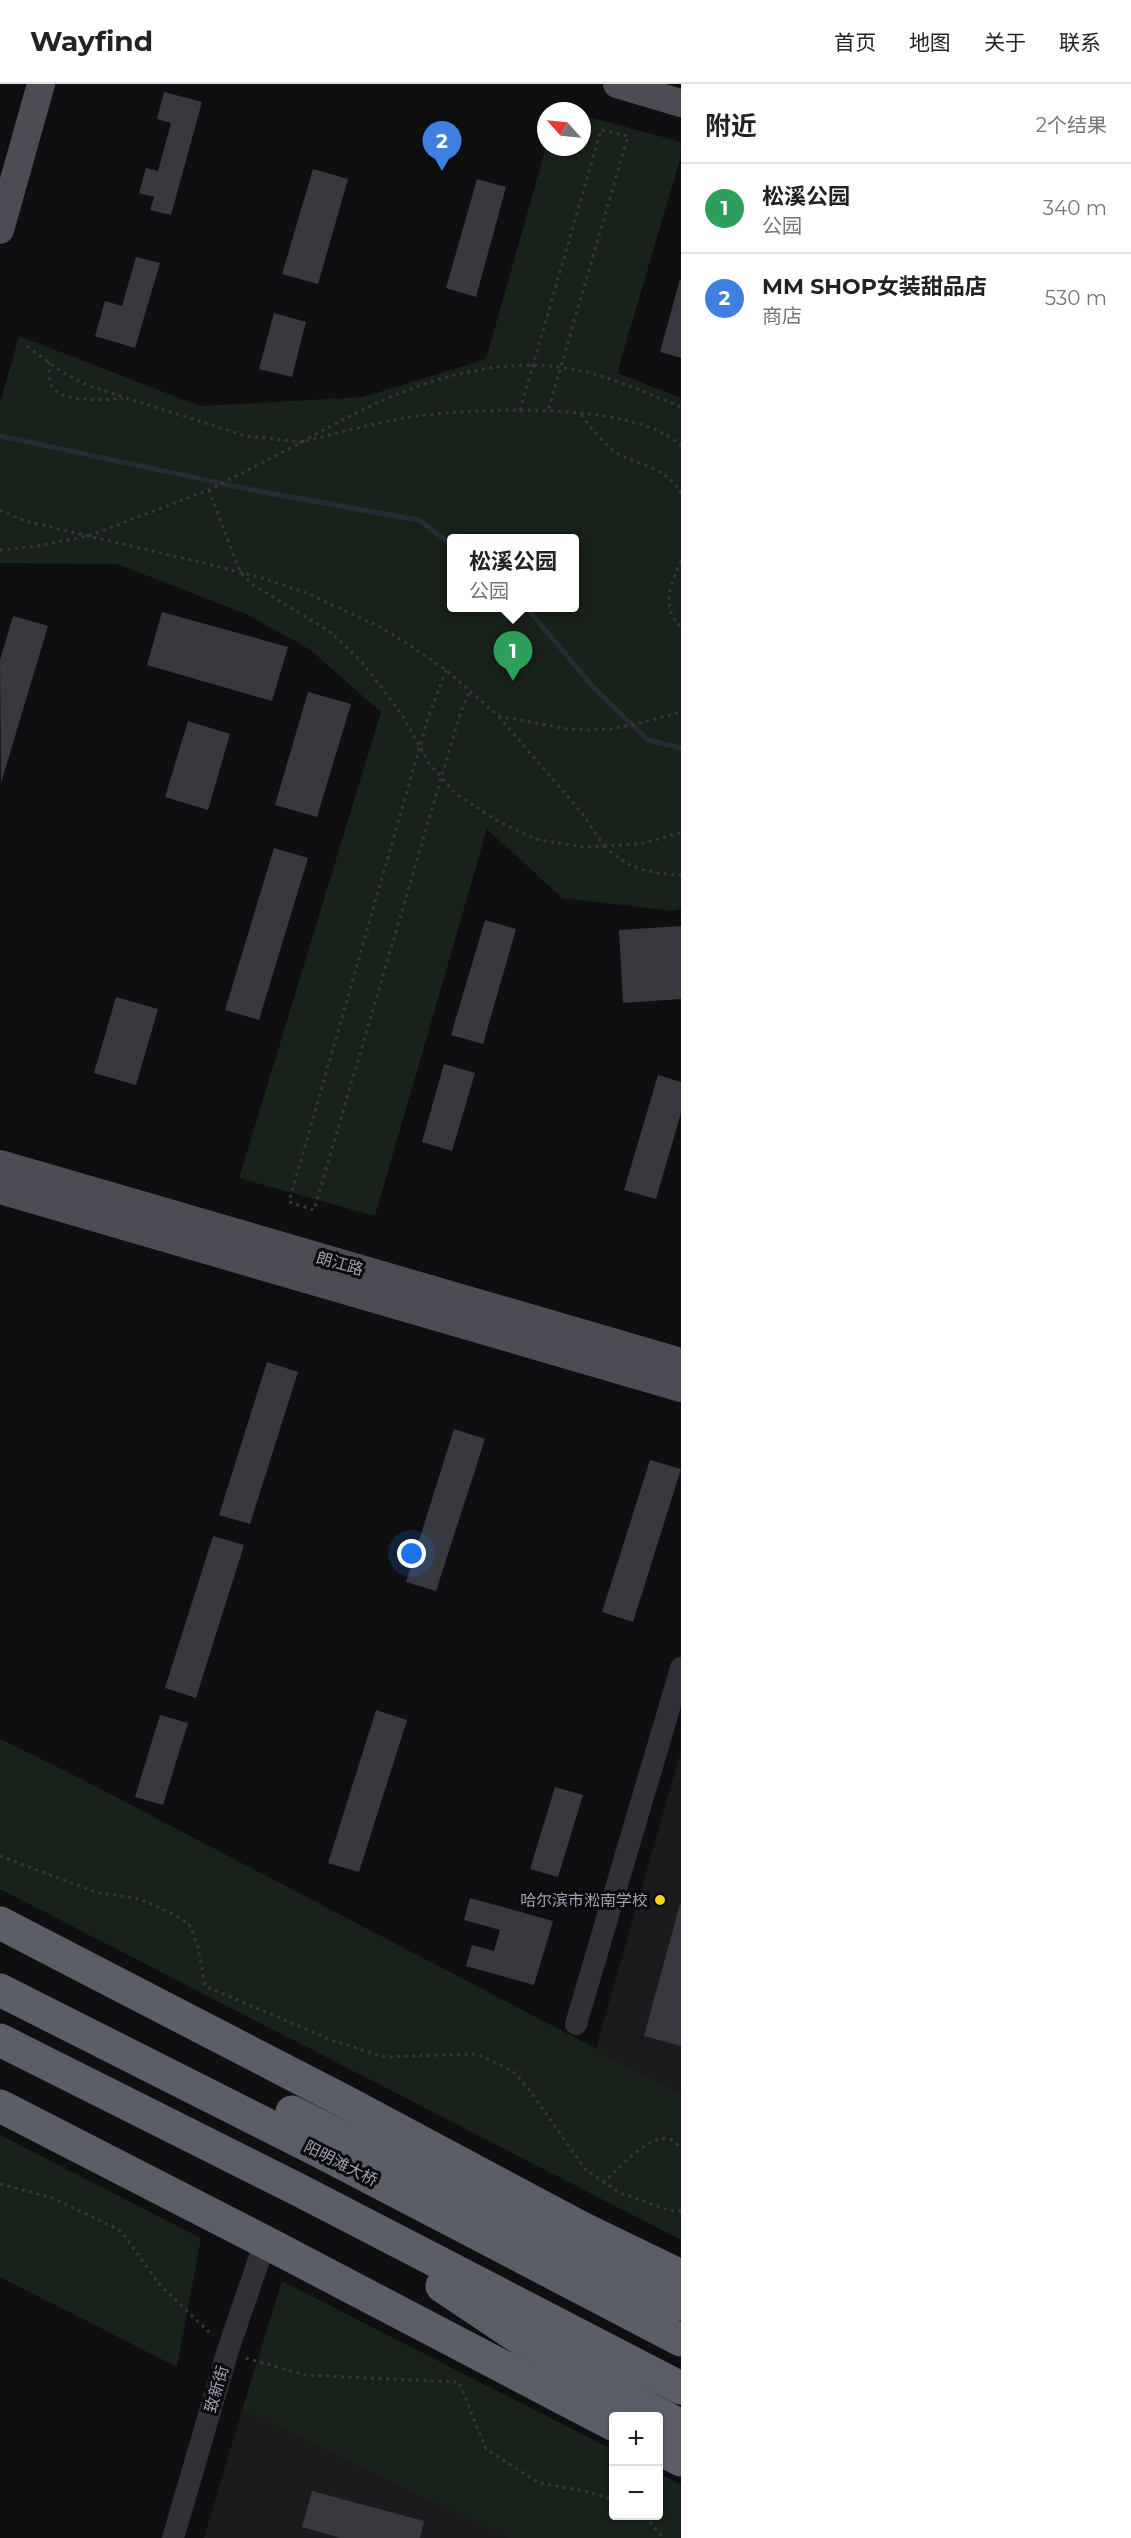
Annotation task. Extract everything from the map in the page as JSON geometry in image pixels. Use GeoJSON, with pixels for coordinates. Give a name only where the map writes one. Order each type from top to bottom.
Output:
{"type":"FeatureCollection","features":[{"type":"Feature","properties":{"kind":"highway"},"geometry":{"type":"LineString","coordinates":[[0,1923],[342,2100],[580,2227],[681,2276]]}},
{"type":"Feature","properties":{"kind":"highway","name":"阳明滩大桥"},"geometry":{"type":"LineString","coordinates":[[0,1990],[319,2151],[681,2340]]}},
{"type":"Feature","properties":{"kind":"highway"},"geometry":{"type":"LineString","coordinates":[[44,2013],[254,2093],[567,2250],[681,2304]]}},
{"type":"Feature","properties":{"kind":"highway"},"geometry":{"type":"LineString","coordinates":[[0,2040],[299,2190],[681,2388]]}},
{"type":"Feature","properties":{"kind":"highway"},"geometry":{"type":"LineString","coordinates":[[0,2106],[609,2422]]}},
{"type":"Feature","properties":{"kind":"highway"},"geometry":{"type":"LineString","coordinates":[[299,2190],[521,2339],[681,2426]]}},
{"type":"Feature","properties":{"kind":"highway"},"geometry":{"type":"LineString","coordinates":[[663,2451],[681,2460]]}},
{"type":"Feature","properties":{"kind":"main road"},"geometry":{"type":"LineString","coordinates":[[0,230],[41,84]]}},
{"type":"Feature","properties":{"kind":"main road"},"geometry":{"type":"LineString","coordinates":[[617,84],[681,103]]}},
{"type":"Feature","properties":{"kind":"main road","name":"朗江路"},"geometry":{"type":"LineString","coordinates":[[0,1164],[681,1362]]}},
{"type":"Feature","properties":{"kind":"main road","name":"朗江路"},"geometry":{"type":"LineString","coordinates":[[0,1190],[681,1388]]}},
{"type":"Feature","properties":{"kind":"street"},"geometry":{"type":"LineString","coordinates":[[576,2024],[681,1668]]}},
{"type":"Feature","properties":{"kind":"street","name":"致新街"},"geometry":{"type":"LineString","coordinates":[[173,2538],[269,2244]]}},
{"type":"Feature","properties":{"kind":"street","name":"致新街"},"geometry":{"type":"LineString","coordinates":[[183,2538],[232,2352]]}},
{"type":"Feature","properties":{"kind":"path"},"geometry":{"type":"LineString","coordinates":[[520,410],[601,129],[628,136],[548,411]]}},
{"type":"Feature","properties":{"kind":"path"},"geometry":{"type":"LineString","coordinates":[[24,344],[48,362],[88,386],[246,436],[302,442],[416,416],[520,410],[609,416],[659,432],[681,446]]}},
{"type":"Feature","properties":{"kind":"path"},"geometry":{"type":"LineString","coordinates":[[48,362],[49,378],[53,389],[61,394],[89,399],[129,399]]}},
{"type":"Feature","properties":{"kind":"path"},"geometry":{"type":"LineString","coordinates":[[0,550],[37,546],[88,536],[125,520],[209,490],[302,442],[350,414],[434,381],[479,369],[533,365],[561,368],[598,375],[681,407]]}},
{"type":"Feature","properties":{"kind":"path"},"geometry":{"type":"LineString","coordinates":[[580,414],[613,450],[657,470],[669,479],[681,494]]}},
{"type":"Feature","properties":{"kind":"path"},"geometry":{"type":"LineString","coordinates":[[209,490],[240,572],[253,585],[329,631],[360,660],[400,712],[441,778],[455,793],[470,804],[535,839],[571,846],[639,844],[681,833]]}},
{"type":"Feature","properties":{"kind":"path"},"geometry":{"type":"LineString","coordinates":[[0,510],[25,521],[240,572],[309,594],[380,627],[446,670],[498,716],[582,813],[604,846],[620,860],[651,873],[681,875]]}},
{"type":"Feature","properties":{"kind":"path"},"geometry":{"type":"LineString","coordinates":[[681,561],[670,584],[668,595],[675,621],[681,627]]}},
{"type":"Feature","properties":{"kind":"path"},"geometry":{"type":"LineString","coordinates":[[446,670],[428,718],[289,1202],[314,1210],[441,778],[470,690]]}},
{"type":"Feature","properties":{"kind":"path"},"geometry":{"type":"LineString","coordinates":[[498,716],[568,729],[610,729],[681,712]]}},
{"type":"Feature","properties":{"kind":"path"},"geometry":{"type":"LineString","coordinates":[[0,1856],[95,1892],[141,1899],[173,1914],[189,1924],[198,1946],[205,1986],[330,2040],[384,2056],[476,2054],[515,2073],[541,2104],[585,2169],[620,2193],[668,2210],[681,2211]]}},
{"type":"Feature","properties":{"kind":"path"},"geometry":{"type":"LineString","coordinates":[[603,2182],[656,2139],[671,2139],[681,2148]]}},
{"type":"Feature","properties":{"kind":"path"},"geometry":{"type":"LineString","coordinates":[[0,2184],[53,2198],[121,2231],[159,2284],[232,2352],[305,2375],[459,2382],[486,2449],[539,2483],[585,2491],[609,2498]]}},
{"type":"Feature","properties":{"kind":"path"},"geometry":{"type":"LineString","coordinates":[[648,2520],[663,2538]]}},
{"type":"Feature","properties":{"kind":"shaded area"},"geometry":{"type":"Polygon","coordinates":[[[591,117],[681,142],[681,156],[617,373],[681,398],[681,909],[673,911],[562,898],[487,829],[375,1216],[239,1178],[381,712],[309,649],[246,614],[117,564],[0,563],[0,403],[19,336],[200,406],[363,397],[486,359],[543,156],[591,156],[591,117]]]}},
{"type":"Feature","properties":{"kind":"shaded area"},"geometry":{"type":"Polygon","coordinates":[[[0,1739],[66,1771],[681,2093],[681,2240],[0,1889],[0,1739]]]}},
{"type":"Feature","properties":{"kind":"shaded area","name":"哈尔滨市淞南学校"},"geometry":{"type":"Polygon","coordinates":[[[681,1751],[681,2093],[596,2048],[681,1751]]]}},
{"type":"Feature","properties":{"kind":"shaded area"},"geometry":{"type":"Polygon","coordinates":[[[0,2135],[201,2238],[177,2367],[0,2277],[0,2135]]]}},
{"type":"Feature","properties":{"kind":"shaded area"},"geometry":{"type":"Polygon","coordinates":[[[282,2281],[609,2448],[609,2520],[663,2520],[663,2475],[681,2485],[681,2538],[507,2538],[242,2410],[282,2281]]]}},
{"type":"Feature","properties":{"kind":"shaded area"},"geometry":{"type":"Polygon","coordinates":[[[242,2410],[507,2538],[204,2538],[242,2410]]]}},
{"type":"Feature","properties":{"kind":"building"},"geometry":{"type":"Polygon","coordinates":[[[164,92],[202,102],[171,215],[150,210],[154,197],[139,193],[146,168],[158,171],[171,123],[157,119],[164,92]]]}},
{"type":"Feature","properties":{"kind":"building"},"geometry":{"type":"Polygon","coordinates":[[[313,169],[348,179],[318,284],[282,274],[313,169]]]}},
{"type":"Feature","properties":{"kind":"building"},"geometry":{"type":"Polygon","coordinates":[[[477,179],[506,187],[476,297],[446,288],[477,179]]]}},
{"type":"Feature","properties":{"kind":"building"},"geometry":{"type":"Polygon","coordinates":[[[136,257],[160,263],[135,348],[95,336],[105,301],[122,306],[136,257]]]}},
{"type":"Feature","properties":{"kind":"building"},"geometry":{"type":"Polygon","coordinates":[[[681,280],[681,358],[660,352],[681,280]]]}},
{"type":"Feature","properties":{"kind":"building"},"geometry":{"type":"Polygon","coordinates":[[[274,313],[306,322],[292,377],[259,369],[274,313]]]}},
{"type":"Feature","properties":{"kind":"building"},"geometry":{"type":"Polygon","coordinates":[[[162,612],[288,647],[272,701],[147,665],[162,612]]]}},
{"type":"Feature","properties":{"kind":"building"},"geometry":{"type":"Polygon","coordinates":[[[13,616],[48,626],[1,783],[0,660],[13,616]]]}},
{"type":"Feature","properties":{"kind":"building"},"geometry":{"type":"Polygon","coordinates":[[[308,692],[351,704],[317,817],[275,805],[308,692]]]}},
{"type":"Feature","properties":{"kind":"building"},"geometry":{"type":"Polygon","coordinates":[[[188,721],[230,734],[208,810],[165,797],[188,721]]]}},
{"type":"Feature","properties":{"kind":"building"},"geometry":{"type":"Polygon","coordinates":[[[274,848],[308,858],[259,1020],[225,1010],[274,848]]]}},
{"type":"Feature","properties":{"kind":"building"},"geometry":{"type":"Polygon","coordinates":[[[485,920],[516,929],[483,1044],[451,1035],[485,920]]]}},
{"type":"Feature","properties":{"kind":"building"},"geometry":{"type":"Polygon","coordinates":[[[681,926],[681,999],[623,1003],[619,930],[681,926]]]}},
{"type":"Feature","properties":{"kind":"building"},"geometry":{"type":"Polygon","coordinates":[[[116,997],[158,1009],[136,1085],[94,1073],[116,997]]]}},
{"type":"Feature","properties":{"kind":"building"},"geometry":{"type":"Polygon","coordinates":[[[444,1064],[475,1073],[452,1151],[422,1142],[444,1064]]]}},
{"type":"Feature","properties":{"kind":"building"},"geometry":{"type":"Polygon","coordinates":[[[658,1075],[681,1082],[681,1113],[656,1199],[624,1190],[658,1075]]]}},
{"type":"Feature","properties":{"kind":"building"},"geometry":{"type":"Polygon","coordinates":[[[267,1362],[298,1372],[250,1524],[219,1515],[267,1362]]]}},
{"type":"Feature","properties":{"kind":"building"},"geometry":{"type":"Polygon","coordinates":[[[454,1429],[485,1439],[436,1591],[406,1582],[454,1429]]]}},
{"type":"Feature","properties":{"kind":"building"},"geometry":{"type":"Polygon","coordinates":[[[650,1460],[681,1469],[633,1622],[602,1612],[650,1460]]]}},
{"type":"Feature","properties":{"kind":"building"},"geometry":{"type":"Polygon","coordinates":[[[213,1536],[244,1545],[196,1698],[165,1688],[213,1536]]]}},
{"type":"Feature","properties":{"kind":"building"},"geometry":{"type":"Polygon","coordinates":[[[376,1710],[407,1720],[359,1872],[328,1863],[376,1710]]]}},
{"type":"Feature","properties":{"kind":"building"},"geometry":{"type":"Polygon","coordinates":[[[160,1715],[188,1723],[163,1805],[135,1797],[160,1715]]]}},
{"type":"Feature","properties":{"kind":"building"},"geometry":{"type":"Polygon","coordinates":[[[555,1787],[583,1795],[558,1877],[530,1869],[555,1787]]]}},
{"type":"Feature","properties":{"kind":"building"},"geometry":{"type":"Polygon","coordinates":[[[470,1898],[553,1921],[534,1985],[466,1966],[472,1945],[494,1951],[500,1930],[464,1920],[470,1898]]]}},
{"type":"Feature","properties":{"kind":"building"},"geometry":{"type":"Polygon","coordinates":[[[681,1904],[681,2046],[644,2036],[681,1904]]]}},
{"type":"Feature","properties":{"kind":"building"},"geometry":{"type":"Polygon","coordinates":[[[312,2491],[424,2521],[420,2538],[341,2538],[302,2527],[312,2491]]]}},
{"type":"Feature","properties":{"kind":"waterway"},"geometry":{"type":"LineString","coordinates":[[0,436],[257,491],[419,520],[447,541]]}},
{"type":"Feature","properties":{"kind":"waterway"},"geometry":{"type":"LineString","coordinates":[[530,612],[594,688],[648,740],[681,748]]}},
{"type":"Feature","properties":{"kind":"place","name":"MM SHOP女装甜品店"},"geometry":{"type":"Point","coordinates":[442,171]}},
{"type":"Feature","properties":{"kind":"place","name":"松溪公园"},"geometry":{"type":"Point","coordinates":[513,681]}},
{"type":"Feature","properties":{"kind":"place","name":"哈尔滨市淞南学校"},"geometry":{"type":"Point","coordinates":[660,1900]}}]}
